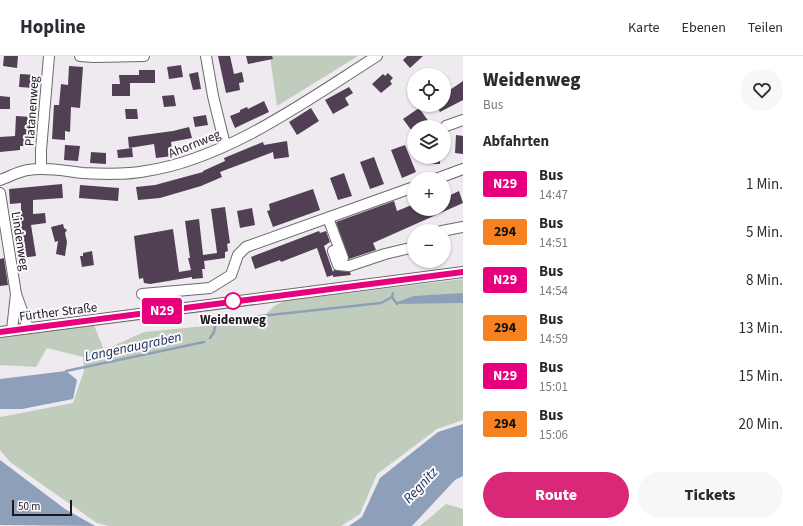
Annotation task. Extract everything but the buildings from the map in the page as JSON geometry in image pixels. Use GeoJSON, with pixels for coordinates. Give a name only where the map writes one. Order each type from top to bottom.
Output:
{"type":"FeatureCollection","features":[{"type":"Feature","properties":{"kind":"street","name":"Platanenweg"},"geometry":{"type":"LineString","coordinates":[[41,169],[41,150],[49,56]]}},
{"type":"Feature","properties":{"kind":"street"},"geometry":{"type":"LineString","coordinates":[[80,56],[144,56]]}},
{"type":"Feature","properties":{"kind":"street"},"geometry":{"type":"LineString","coordinates":[[206,56],[213,96],[225,145]]}},
{"type":"Feature","properties":{"kind":"street","name":"Ahornweg"},"geometry":{"type":"LineString","coordinates":[[0,180],[26,170],[41,169],[119,174],[145,172],[172,166],[225,145],[266,126],[377,56]]}},
{"type":"Feature","properties":{"kind":"street"},"geometry":{"type":"LineString","coordinates":[[451,124],[463,120]]}},
{"type":"Feature","properties":{"kind":"street"},"geometry":{"type":"LineString","coordinates":[[451,173],[463,169]]}},
{"type":"Feature","properties":{"kind":"street"},"geometry":{"type":"LineString","coordinates":[[142,294],[210,288],[232,275],[238,255],[246,247],[407,190]]}},
{"type":"Feature","properties":{"kind":"street","name":"Lindenweg"},"geometry":{"type":"LineString","coordinates":[[0,192],[16,294],[28,328]]}},
{"type":"Feature","properties":{"kind":"street"},"geometry":{"type":"LineString","coordinates":[[328,218],[345,266]]}},
{"type":"Feature","properties":{"kind":"street"},"geometry":{"type":"LineString","coordinates":[[451,229],[463,227]]}},
{"type":"Feature","properties":{"kind":"street"},"geometry":{"type":"LineString","coordinates":[[333,251],[338,265],[345,266],[407,249]]}},
{"type":"Feature","properties":{"kind":"street","name":"Fürther Straße"},"geometry":{"type":"LineString","coordinates":[[0,332],[463,272]]}},
{"type":"Feature","properties":{"kind":"street","name":"Lindenweg"},"geometry":{"type":"LineString","coordinates":[[12,330],[16,294]]}},
{"type":"Feature","properties":{"kind":"green space"},"geometry":{"type":"Polygon","coordinates":[[[270,56],[358,56],[277,106],[270,56]]]}},
{"type":"Feature","properties":{"kind":"green space"},"geometry":{"type":"Polygon","coordinates":[[[463,279],[463,420],[437,429],[377,474],[360,514],[341,526],[109,526],[97,523],[10,462],[0,450],[0,417],[73,403],[84,371],[83,357],[47,348],[36,367],[0,365],[0,338],[94,325],[104,350],[144,332],[266,320],[265,315],[274,306],[284,301],[463,279]]]}},
{"type":"Feature","properties":{"kind":"green space"},"geometry":{"type":"Polygon","coordinates":[[[446,504],[463,509],[463,526],[420,526],[446,504]]]}},
{"type":"Feature","properties":{"kind":"water"},"geometry":{"type":"Polygon","coordinates":[[[463,293],[463,303],[397,304],[397,302],[414,296],[463,293]]]}},
{"type":"Feature","properties":{"kind":"water"},"geometry":{"type":"Polygon","coordinates":[[[66,371],[77,380],[73,399],[22,409],[0,409],[0,379],[66,371]]]}},
{"type":"Feature","properties":{"kind":"water","name":"Regnitz"},"geometry":{"type":"Polygon","coordinates":[[[463,424],[463,476],[455,480],[412,526],[349,526],[362,517],[380,478],[438,432],[463,424]]]}},
{"type":"Feature","properties":{"kind":"water"},"geometry":{"type":"Polygon","coordinates":[[[0,460],[65,509],[95,526],[0,525],[0,460]]]}},
{"type":"Feature","properties":{"kind":"waterway","name":"Langenaugraben"},"geometry":{"type":"LineString","coordinates":[[210,338],[214,332],[216,321],[381,303],[392,297],[393,293]]}},
{"type":"Feature","properties":{"kind":"waterway"},"geometry":{"type":"LineString","coordinates":[[392,297],[397,304]]}},
{"type":"Feature","properties":{"kind":"waterway","name":"Langenaugraben"},"geometry":{"type":"LineString","coordinates":[[66,371],[204,342]]}},
{"type":"Feature","properties":{"kind":"bus line","name":"N29"},"geometry":{"type":"LineString","coordinates":[[0,332],[463,272]]}},
{"type":"Feature","properties":{"kind":"place","name":"Weidenweg"},"geometry":{"type":"Point","coordinates":[233,301]}}]}
